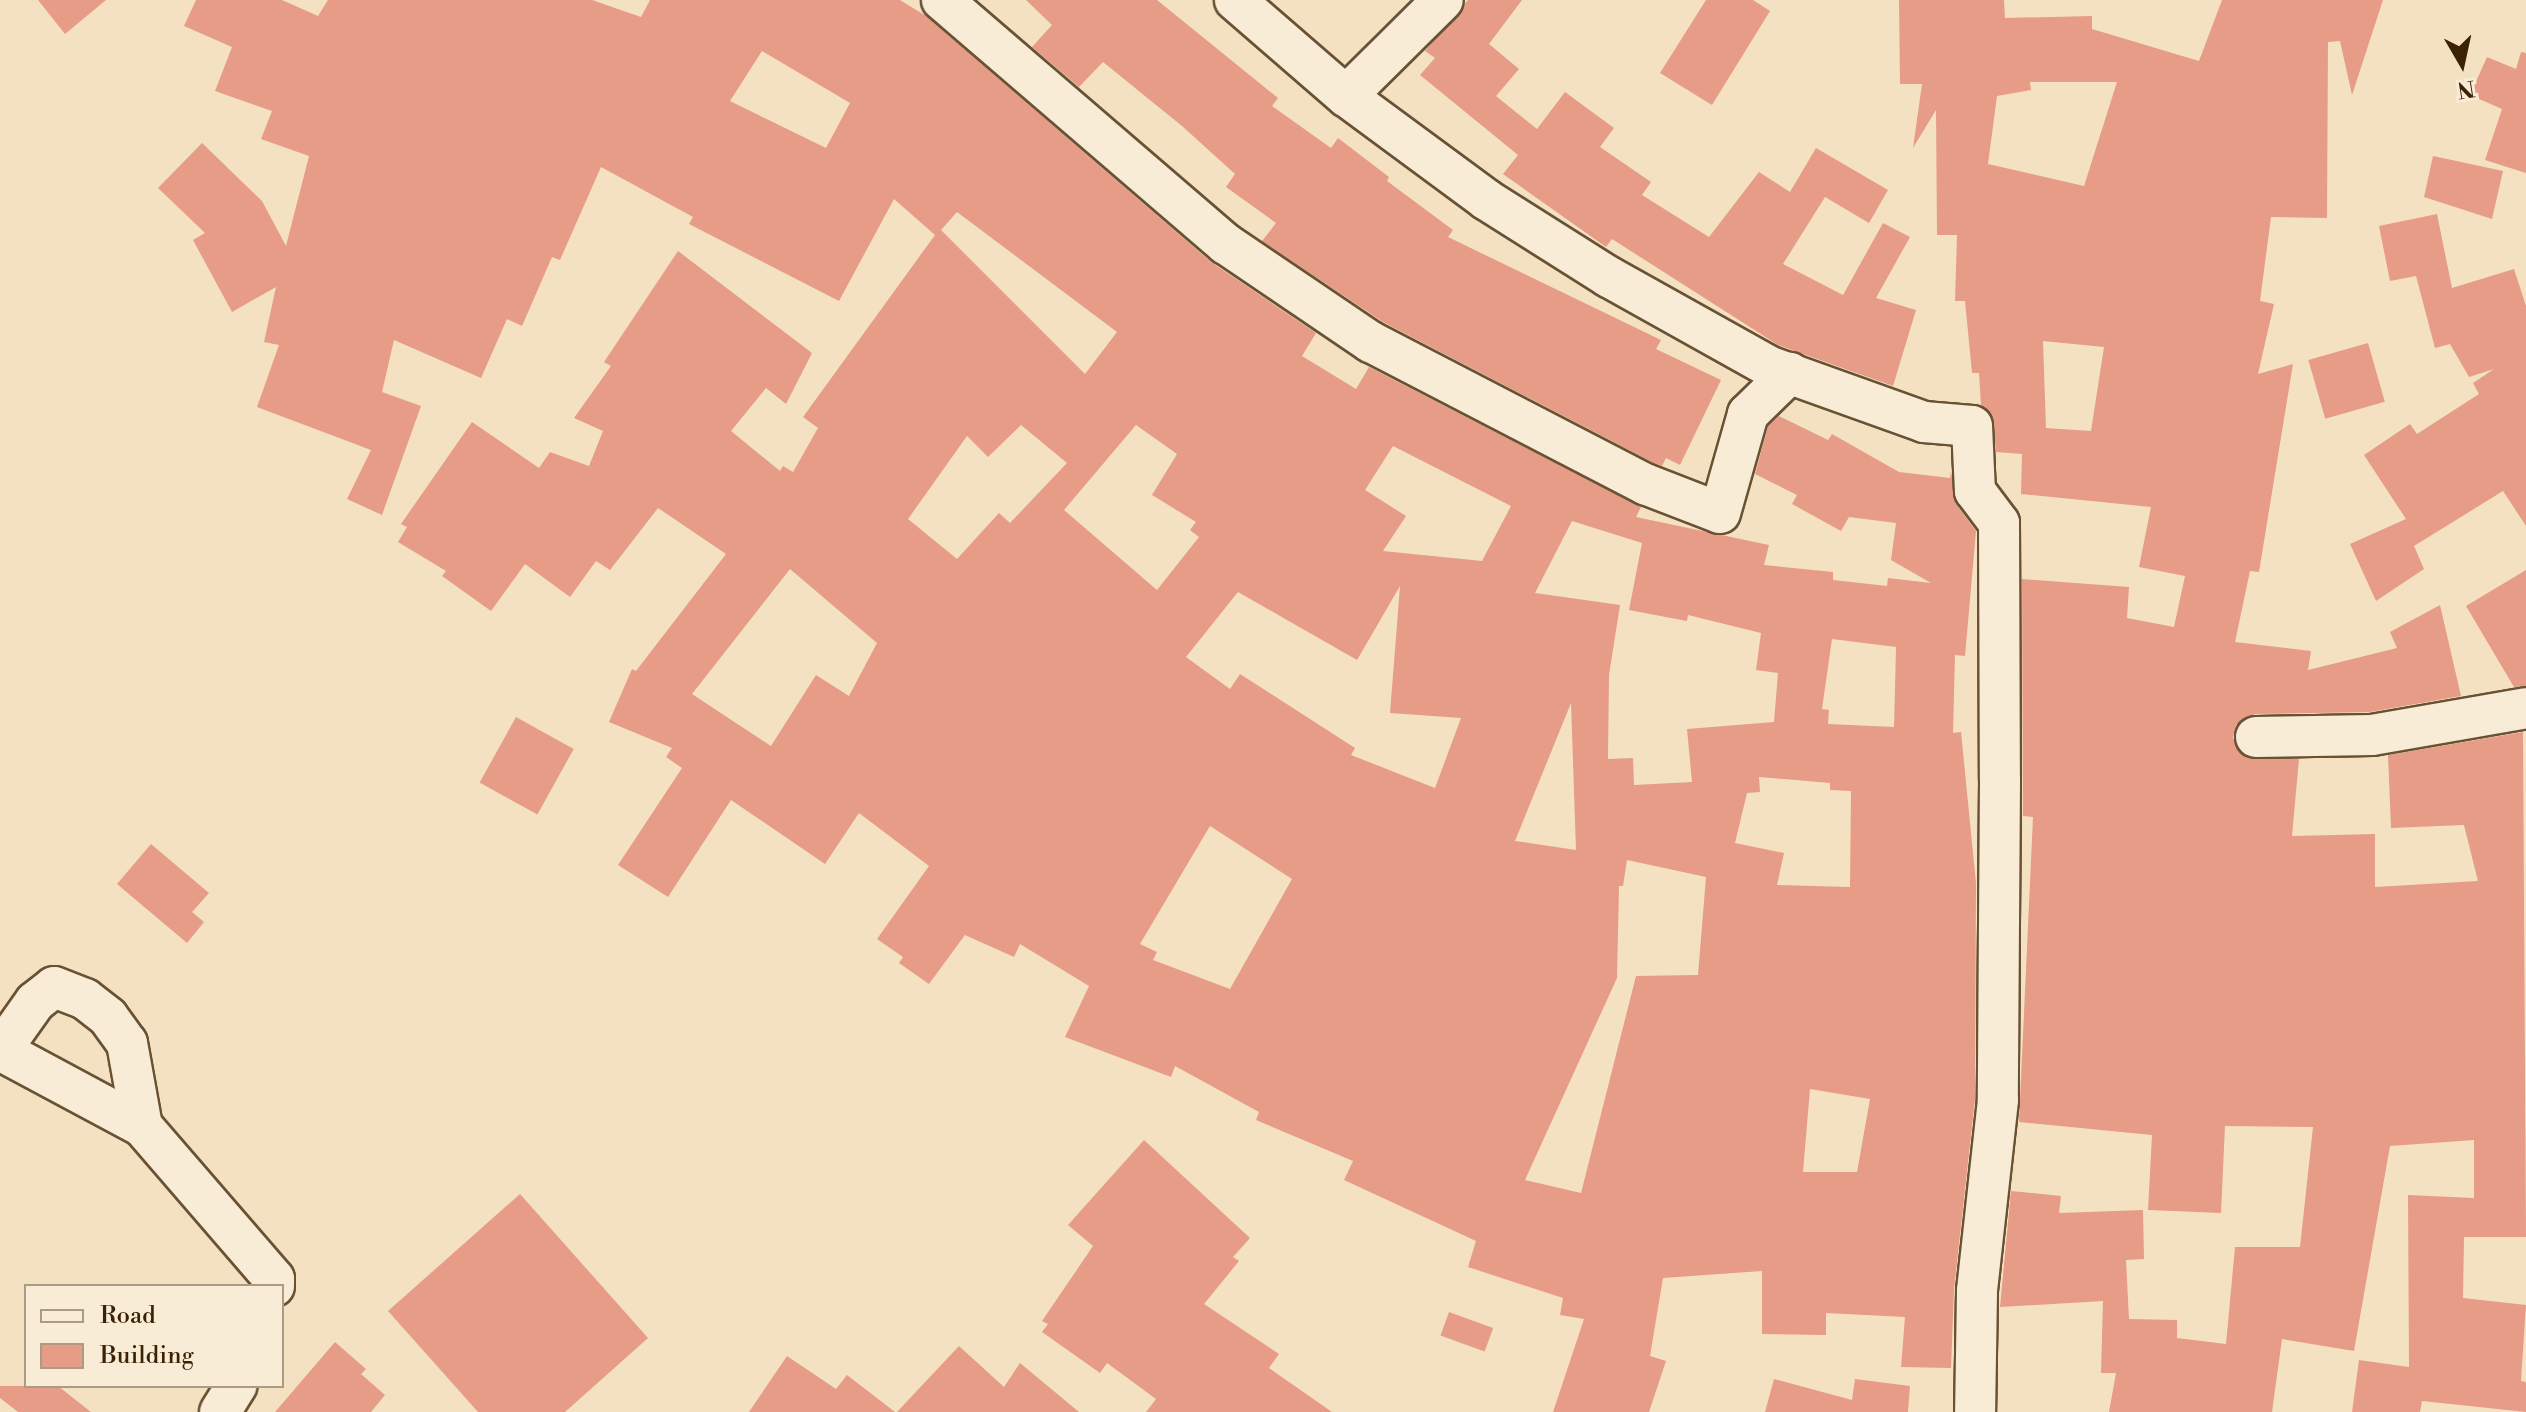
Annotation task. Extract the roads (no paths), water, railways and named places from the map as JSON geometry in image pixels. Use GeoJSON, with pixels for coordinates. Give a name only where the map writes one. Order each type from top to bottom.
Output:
{"type":"FeatureCollection","features":[{"type":"Feature","properties":{"kind":"street"},"geometry":{"type":"LineString","coordinates":[[942,0],[1226,244],[1371,342],[1645,484],[1720,513],[1748,414],[1790,373]]}},
{"type":"Feature","properties":{"kind":"street"},"geometry":{"type":"LineString","coordinates":[[1235,0],[1346,96],[1487,200],[1609,277],[1790,373],[1924,422],[1972,426],[1975,491],[1999,523],[1998,1100],[1977,1291],[1975,1412]]}},
{"type":"Feature","properties":{"kind":"street"},"geometry":{"type":"LineString","coordinates":[[1346,96],[1443,0]]}},
{"type":"Feature","properties":{"kind":"street"},"geometry":{"type":"LineString","coordinates":[[2256,737],[2372,735],[2526,708]]}},
{"type":"Feature","properties":{"kind":"street"},"geometry":{"type":"LineString","coordinates":[[142,1126],[127,1043],[108,1017],[85,999],[54,987],[35,1002],[1,1050],[142,1126],[274,1279],[274,1284]]}},
{"type":"Feature","properties":{"kind":"street"},"geometry":{"type":"LineString","coordinates":[[220,1412],[235,1388]]}}]}
